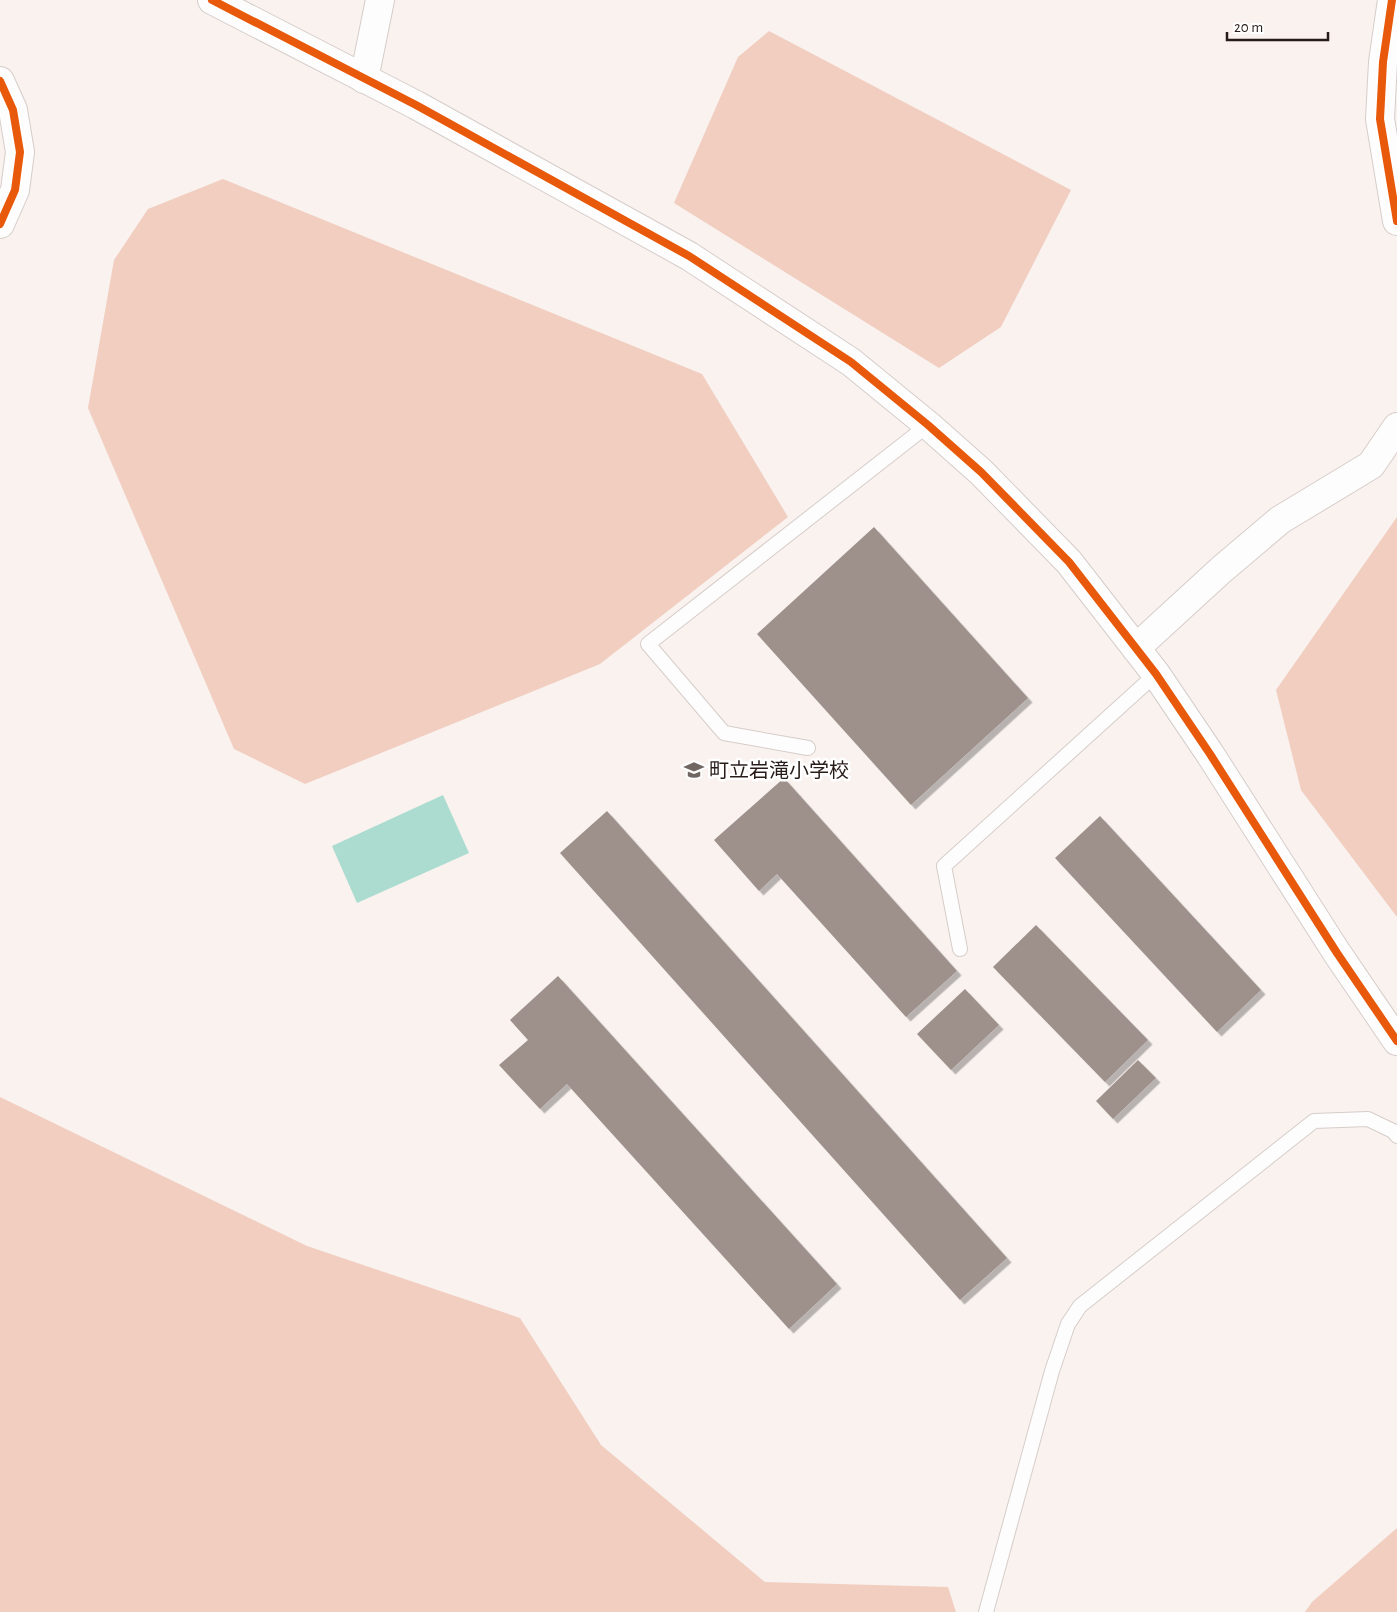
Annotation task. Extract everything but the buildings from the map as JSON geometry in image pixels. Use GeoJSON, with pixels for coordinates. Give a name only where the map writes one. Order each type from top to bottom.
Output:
{"type":"FeatureCollection","features":[{"type":"Feature","properties":{"kind":"street"},"geometry":{"type":"LineString","coordinates":[[212,0],[461,129],[689,256],[851,362],[928,425],[981,472],[1069,562],[1156,674],[1397,1041]]}},
{"type":"Feature","properties":{"kind":"street"},"geometry":{"type":"LineString","coordinates":[[364,79],[380,0]]}},
{"type":"Feature","properties":{"kind":"street"},"geometry":{"type":"LineString","coordinates":[[1392,0],[1383,62],[1380,119],[1397,221]]}},
{"type":"Feature","properties":{"kind":"street"},"geometry":{"type":"LineString","coordinates":[[0,80],[13,110],[20,152],[15,190],[0,224]]}},
{"type":"Feature","properties":{"kind":"street"},"geometry":{"type":"LineString","coordinates":[[1136,648],[1175,611],[1280,520],[1370,465],[1397,427]]}},
{"type":"Feature","properties":{"kind":"lane"},"geometry":{"type":"LineString","coordinates":[[808,748],[724,733],[648,644],[928,425]]}},
{"type":"Feature","properties":{"kind":"lane"},"geometry":{"type":"LineString","coordinates":[[960,949],[944,866],[1156,674]]}},
{"type":"Feature","properties":{"kind":"lane"},"geometry":{"type":"LineString","coordinates":[[986,1612],[1052,1371],[1068,1324],[1080,1306],[1314,1121],[1368,1119],[1394,1131],[1397,1136]]}},
{"type":"Feature","properties":{"kind":"shaded area"},"geometry":{"type":"Polygon","coordinates":[[[769,31],[1071,190],[1001,327],[939,368],[674,203],[738,57],[769,31]]]}},
{"type":"Feature","properties":{"kind":"shaded area"},"geometry":{"type":"Polygon","coordinates":[[[223,179],[702,374],[788,517],[600,664],[305,784],[234,749],[88,408],[114,260],[148,209],[223,179]]]}},
{"type":"Feature","properties":{"kind":"shaded area"},"geometry":{"type":"Polygon","coordinates":[[[1397,517],[1397,917],[1301,790],[1276,690],[1397,517]]]}},
{"type":"Feature","properties":{"kind":"shaded area"},"geometry":{"type":"Polygon","coordinates":[[[443,795],[469,853],[357,903],[332,846],[443,795]]]}},
{"type":"Feature","properties":{"kind":"shaded area"},"geometry":{"type":"Polygon","coordinates":[[[0,1097],[307,1246],[520,1318],[601,1445],[765,1582],[948,1587],[956,1612],[0,1612],[0,1097]]]}},
{"type":"Feature","properties":{"kind":"shaded area"},"geometry":{"type":"Polygon","coordinates":[[[1397,1528],[1397,1612],[1305,1612],[1312,1602],[1397,1528]]]}},
{"type":"Feature","properties":{"kind":"cycle path"},"geometry":{"type":"LineString","coordinates":[[212,0],[416,105],[689,256],[851,362],[928,425],[981,472],[1069,562],[1156,674],[1210,754],[1337,953],[1397,1041]]}},
{"type":"Feature","properties":{"kind":"cycle path"},"geometry":{"type":"LineString","coordinates":[[1392,0],[1383,62],[1380,119],[1397,221]]}},
{"type":"Feature","properties":{"kind":"cycle path"},"geometry":{"type":"LineString","coordinates":[[0,81],[13,110],[20,152],[15,190],[0,224]]}},
{"type":"Feature","properties":{"kind":"place","name":"町立岩滝小学校"},"geometry":{"type":"Point","coordinates":[694,770]}}]}
